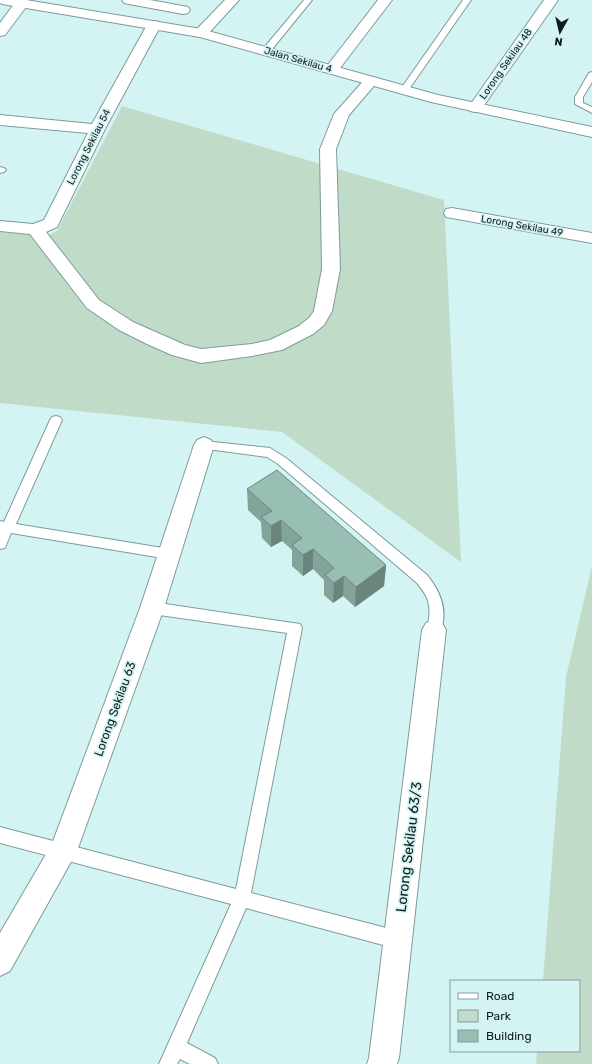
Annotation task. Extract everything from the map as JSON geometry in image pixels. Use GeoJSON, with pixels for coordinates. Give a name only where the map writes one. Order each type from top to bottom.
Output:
{"type":"FeatureCollection","features":[{"type":"Feature","properties":{"kind":"street","name":"Jalan Sekilau 4"},"geometry":{"type":"LineString","coordinates":[[2,0],[201,33],[404,90],[476,108],[592,132]]}},
{"type":"Feature","properties":{"kind":"street"},"geometry":{"type":"LineString","coordinates":[[129,0],[188,5]]}},
{"type":"Feature","properties":{"kind":"street"},"geometry":{"type":"LineString","coordinates":[[201,33],[232,0]]}},
{"type":"Feature","properties":{"kind":"street"},"geometry":{"type":"LineString","coordinates":[[332,69],[385,0]]}},
{"type":"Feature","properties":{"kind":"street","name":"Lorong Sekilau 48"},"geometry":{"type":"LineString","coordinates":[[476,108],[551,0]]}},
{"type":"Feature","properties":{"kind":"street"},"geometry":{"type":"LineString","coordinates":[[0,32],[22,3]]}},
{"type":"Feature","properties":{"kind":"street","name":"Lorong Sekilau 54"},"geometry":{"type":"LineString","coordinates":[[35,230],[45,228],[51,223],[97,129],[159,26],[188,5]]}},
{"type":"Feature","properties":{"kind":"street"},"geometry":{"type":"LineString","coordinates":[[0,226],[35,230],[93,304],[126,326],[179,350],[201,356],[245,351],[275,345],[295,337],[306,330],[317,321],[323,311],[327,298],[331,269],[328,149],[342,114],[371,81]]}},
{"type":"Feature","properties":{"kind":"street"},"geometry":{"type":"LineString","coordinates":[[0,120],[97,129]]}},
{"type":"Feature","properties":{"kind":"street","name":"Lorong Sekilau 49"},"geometry":{"type":"LineString","coordinates":[[452,213],[592,238]]}},
{"type":"Feature","properties":{"kind":"street","name":"Lorong Sekilau 63"},"geometry":{"type":"LineString","coordinates":[[0,961],[63,851],[152,608],[204,445]]}},
{"type":"Feature","properties":{"kind":"street","name":"Lorong Sekilau 63/3"},"geometry":{"type":"LineString","coordinates":[[382,1064],[384,1058],[434,630]]}},
{"type":"Feature","properties":{"kind":"lane"},"geometry":{"type":"LineString","coordinates":[[266,51],[308,0]]}},
{"type":"Feature","properties":{"kind":"lane"},"geometry":{"type":"LineString","coordinates":[[404,90],[467,0]]}},
{"type":"Feature","properties":{"kind":"lane"},"geometry":{"type":"LineString","coordinates":[[592,75],[579,97],[579,104],[592,110]]}},
{"type":"Feature","properties":{"kind":"lane"},"geometry":{"type":"LineString","coordinates":[[0,544],[4,526],[56,420]]}},
{"type":"Feature","properties":{"kind":"lane"},"geometry":{"type":"LineString","coordinates":[[204,445],[270,453],[282,461],[422,579],[432,590],[438,605],[434,630]]}},
{"type":"Feature","properties":{"kind":"lane"},"geometry":{"type":"LineString","coordinates":[[4,526],[169,554]]}},
{"type":"Feature","properties":{"kind":"lane"},"geometry":{"type":"LineString","coordinates":[[152,608],[294,628],[242,899],[168,1064]]}},
{"type":"Feature","properties":{"kind":"lane"},"geometry":{"type":"LineString","coordinates":[[0,835],[398,940]]}},
{"type":"Feature","properties":{"kind":"lane"},"geometry":{"type":"LineString","coordinates":[[175,1047],[209,1064]]}},
{"type":"Feature","properties":{"kind":"green space"},"geometry":{"type":"Polygon","coordinates":[[[122,106],[444,200],[461,562],[282,432],[0,403],[0,232],[47,236],[57,231],[122,106]]]}},
{"type":"Feature","properties":{"kind":"green space"},"geometry":{"type":"Polygon","coordinates":[[[592,566],[592,1064],[536,1064],[537,1052],[580,1052],[580,980],[543,980],[566,677],[592,566]]]}},
{"type":"Feature","properties":{"kind":"building"},"geometry":{"type":"Polygon","coordinates":[[[277,470],[386,565],[356,587],[344,576],[334,583],[325,575],[334,568],[313,549],[303,555],[292,545],[302,538],[281,520],[271,526],[261,517],[272,511],[247,489],[277,470]]]}}]}
